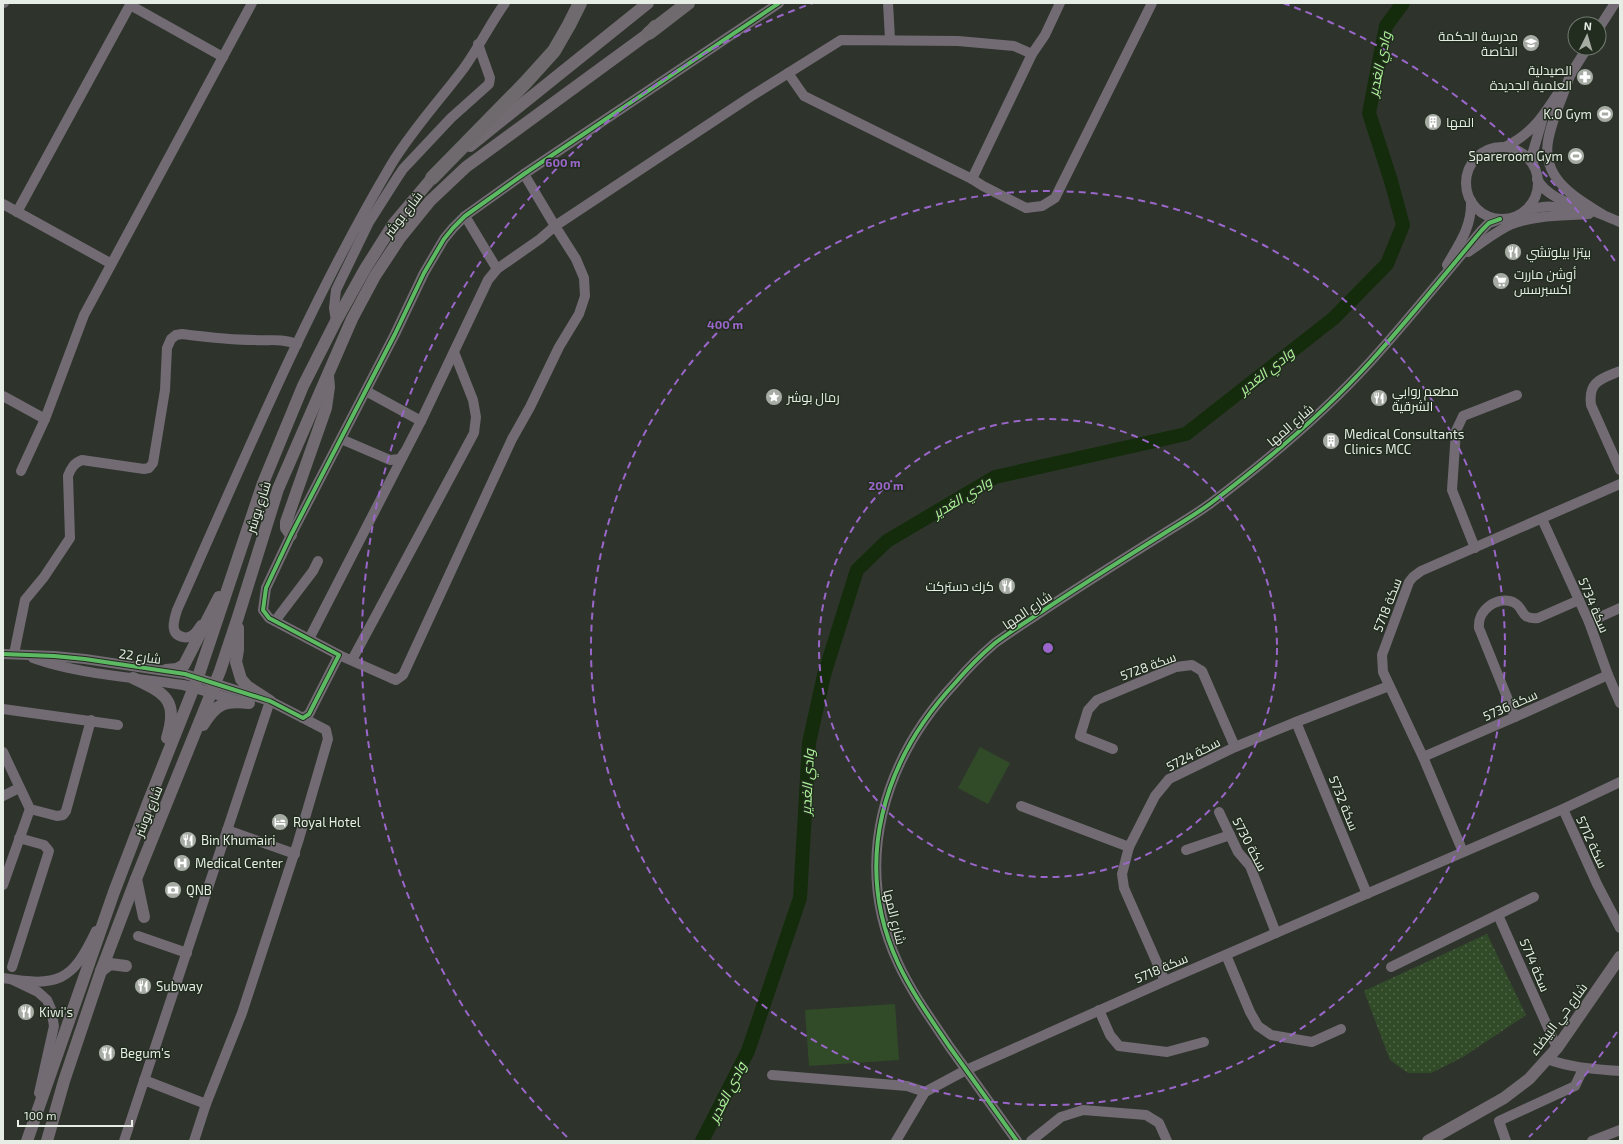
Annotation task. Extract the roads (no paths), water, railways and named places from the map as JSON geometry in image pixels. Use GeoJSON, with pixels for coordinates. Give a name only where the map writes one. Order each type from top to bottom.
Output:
{"type":"FeatureCollection","features":[{"type":"Feature","properties":{"kind":"highway"},"geometry":{"type":"LineString","coordinates":[[432,178],[526,82],[554,51],[580,3]]}},
{"type":"Feature","properties":{"kind":"highway"},"geometry":{"type":"LineString","coordinates":[[649,33],[688,3]]}},
{"type":"Feature","properties":{"kind":"main road","name":"شارع بوشر"},"geometry":{"type":"LineString","coordinates":[[29,1136],[114,892],[196,683],[266,476],[303,386],[336,321],[365,269],[394,223],[432,178],[648,3]]}},
{"type":"Feature","properties":{"kind":"main road","name":"شارع بوشر"},"geometry":{"type":"LineString","coordinates":[[47,1141],[64,1082],[101,971],[212,688],[238,617],[278,489],[352,319],[375,276],[400,238],[430,200],[466,167],[649,33],[678,3]]}},
{"type":"Feature","properties":{"kind":"main road"},"geometry":{"type":"LineString","coordinates":[[291,536],[285,526],[326,408],[329,387],[328,372]]}},
{"type":"Feature","properties":{"kind":"main road"},"geometry":{"type":"LineString","coordinates":[[166,670],[177,669],[184,665],[240,554]]}},
{"type":"Feature","properties":{"kind":"main road"},"geometry":{"type":"LineString","coordinates":[[238,617],[236,625],[238,636],[236,662],[238,672],[241,679],[247,686],[270,701]]}},
{"type":"Feature","properties":{"kind":"main road"},"geometry":{"type":"LineString","coordinates":[[133,678],[152,687],[162,694],[171,706],[172,718],[148,803]]}},
{"type":"Feature","properties":{"kind":"main road"},"geometry":{"type":"LineString","coordinates":[[187,749],[196,741],[210,714],[216,708],[223,703],[234,701],[248,703]]}},
{"type":"Feature","properties":{"kind":"main road"},"geometry":{"type":"LineString","coordinates":[[136,879],[144,917]]}},
{"type":"Feature","properties":{"kind":"main road","name":"شارع حي البيضاء"},"geometry":{"type":"LineString","coordinates":[[1428,1141],[1504,1098],[1528,1079],[1557,1048],[1620,957]]}},
{"type":"Feature","properties":{"kind":"main road"},"geometry":{"type":"LineString","coordinates":[[101,971],[110,964],[126,966]]}},
{"type":"Feature","properties":{"kind":"street"},"geometry":{"type":"LineString","coordinates":[[21,471],[45,419],[84,315],[110,263],[252,3]]}},
{"type":"Feature","properties":{"kind":"street"},"geometry":{"type":"LineString","coordinates":[[210,615],[192,636],[185,638],[177,635],[174,630],[173,622],[177,610],[297,344],[344,251],[392,164],[429,110],[464,67],[505,3]]}},
{"type":"Feature","properties":{"kind":"street"},"geometry":{"type":"LineString","coordinates":[[524,174],[576,259],[584,278],[585,296],[579,314],[559,347],[530,407],[512,439],[403,675],[396,680],[339,655],[275,622],[269,618],[263,610],[264,595],[291,536],[366,391],[427,267],[444,239],[465,216],[524,174],[779,3]]}},
{"type":"Feature","properties":{"kind":"street"},"geometry":{"type":"LineString","coordinates":[[888,3],[890,39]]}},
{"type":"Feature","properties":{"kind":"street"},"geometry":{"type":"LineString","coordinates":[[972,179],[1032,54],[1045,35],[1060,3]]}},
{"type":"Feature","properties":{"kind":"street"},"geometry":{"type":"LineString","coordinates":[[788,73],[804,96],[972,179],[1026,208],[1042,206],[1055,198],[1152,3]]}},
{"type":"Feature","properties":{"kind":"street"},"geometry":{"type":"LineString","coordinates":[[1607,16],[1615,3]]}},
{"type":"Feature","properties":{"kind":"street"},"geometry":{"type":"LineString","coordinates":[[17,212],[130,4],[222,57]]}},
{"type":"Feature","properties":{"kind":"street"},"geometry":{"type":"LineString","coordinates":[[309,639],[406,452],[488,280],[496,269],[540,239],[555,226],[788,73],[841,40],[890,39],[958,41],[1014,46],[1032,54]]}},
{"type":"Feature","properties":{"kind":"street"},"geometry":{"type":"LineString","coordinates":[[336,321],[334,308],[336,290],[369,222],[404,169],[451,118],[489,84],[490,78],[478,44]]}},
{"type":"Feature","properties":{"kind":"street"},"geometry":{"type":"LineString","coordinates":[[1528,210],[1537,191],[1537,179],[1532,155],[1542,119],[1582,56]]}},
{"type":"Feature","properties":{"kind":"street"},"geometry":{"type":"LineString","coordinates":[[464,67],[473,65],[486,68]]}},
{"type":"Feature","properties":{"kind":"street"},"geometry":{"type":"LineString","coordinates":[[1571,72],[1551,126],[1546,147],[1547,157],[1555,177],[1576,198],[1620,223]]}},
{"type":"Feature","properties":{"kind":"street"},"geometry":{"type":"LineString","coordinates":[[1505,148],[1515,143],[1542,119]]}},
{"type":"Feature","properties":{"kind":"street"},"geometry":{"type":"LineString","coordinates":[[1533,163],[1520,152],[1505,148],[1491,149],[1483,153],[1476,159],[1470,168],[1467,177],[1467,188],[1471,202],[1478,210],[1488,216],[1500,219],[1513,217],[1528,210],[1543,206],[1555,206],[1620,223]]}},
{"type":"Feature","properties":{"kind":"street"},"geometry":{"type":"LineString","coordinates":[[1537,179],[1545,189],[1562,201],[1602,214]]}},
{"type":"Feature","properties":{"kind":"street","name":"شارع المها"},"geometry":{"type":"LineString","coordinates":[[1437,282],[1468,227],[1472,213],[1471,202]]}},
{"type":"Feature","properties":{"kind":"street"},"geometry":{"type":"LineString","coordinates":[[3,204],[110,263]]}},
{"type":"Feature","properties":{"kind":"street"},"geometry":{"type":"LineString","coordinates":[[1459,258],[1512,224],[1542,217],[1589,214]]}},
{"type":"Feature","properties":{"kind":"street"},"geometry":{"type":"LineString","coordinates":[[465,216],[496,269]]}},
{"type":"Feature","properties":{"kind":"street","name":"شارع المها"},"geometry":{"type":"LineString","coordinates":[[1017,1141],[920,1005],[906,980],[888,940],[877,896],[876,850],[879,830],[890,786],[906,750],[926,717],[947,691],[971,665],[996,643],[1067,595],[1208,506],[1289,441],[1330,403],[1370,362],[1482,230],[1489,223],[1500,219]]}},
{"type":"Feature","properties":{"kind":"street"},"geometry":{"type":"LineString","coordinates":[[3,659],[19,655],[25,600],[44,577],[70,538],[68,476],[76,462],[82,460],[144,469],[149,468],[153,463],[165,390],[167,348],[171,339],[182,334],[255,340],[278,339],[297,344]]}},
{"type":"Feature","properties":{"kind":"street"},"geometry":{"type":"LineString","coordinates":[[352,660],[474,433],[476,417],[473,400],[454,352]]}},
{"type":"Feature","properties":{"kind":"street"},"geometry":{"type":"LineString","coordinates":[[1620,371],[1599,380],[1594,384],[1590,397],[1591,405],[1620,470]]}},
{"type":"Feature","properties":{"kind":"street"},"geometry":{"type":"LineString","coordinates":[[366,391],[421,421]]}},
{"type":"Feature","properties":{"kind":"street"},"geometry":{"type":"LineString","coordinates":[[1476,548],[1452,490],[1456,431],[1463,416],[1517,395]]}},
{"type":"Feature","properties":{"kind":"street"},"geometry":{"type":"LineString","coordinates":[[3,396],[45,419]]}},
{"type":"Feature","properties":{"kind":"street"},"geometry":{"type":"LineString","coordinates":[[341,439],[390,460],[400,459],[406,452]]}},
{"type":"Feature","properties":{"kind":"street","name":"سكة 5718"},"geometry":{"type":"LineString","coordinates":[[1463,852],[1383,672],[1382,655],[1409,582],[1413,576],[1421,571],[1620,484]]}},
{"type":"Feature","properties":{"kind":"street","name":"سكة 5734"},"geometry":{"type":"LineString","coordinates":[[1542,519],[1589,622],[1620,703]]}},
{"type":"Feature","properties":{"kind":"street"},"geometry":{"type":"LineString","coordinates":[[275,622],[313,571],[318,561]]}},
{"type":"Feature","properties":{"kind":"street"},"geometry":{"type":"LineString","coordinates":[[1516,718],[1479,628],[1478,620],[1489,606],[1503,600],[1513,602],[1518,605],[1523,614],[1532,618],[1538,618],[1579,600]]}},
{"type":"Feature","properties":{"kind":"street"},"geometry":{"type":"LineString","coordinates":[[1589,622],[1620,608]]}},
{"type":"Feature","properties":{"kind":"street","name":"شارع 22"},"geometry":{"type":"LineString","coordinates":[[3,654],[62,656],[166,670],[212,688],[270,701]]}},
{"type":"Feature","properties":{"kind":"street","name":"شارع 22"},"geometry":{"type":"LineString","coordinates":[[19,655],[51,664],[133,678],[196,683]]}},
{"type":"Feature","properties":{"kind":"street"},"geometry":{"type":"LineString","coordinates":[[303,718],[310,714],[313,710],[339,655]]}},
{"type":"Feature","properties":{"kind":"street","name":"سكة 5728"},"geometry":{"type":"LineString","coordinates":[[1113,749],[1080,736],[1088,710],[1097,700],[1176,667],[1192,666],[1202,671],[1235,747]]}},
{"type":"Feature","properties":{"kind":"street","name":"سكة 5736"},"geometry":{"type":"LineString","coordinates":[[1422,757],[1516,718],[1608,675]]}},
{"type":"Feature","properties":{"kind":"street","name":"سكة 5724"},"geometry":{"type":"LineString","coordinates":[[1165,981],[1124,888],[1122,874],[1129,847],[1155,796],[1170,779],[1235,747],[1389,686]]}},
{"type":"Feature","properties":{"kind":"street","name":"شارع 22"},"geometry":{"type":"LineString","coordinates":[[212,688],[248,703],[270,701]]}},
{"type":"Feature","properties":{"kind":"street"},"geometry":{"type":"LineString","coordinates":[[124,1141],[270,701],[326,730],[328,739],[316,784],[242,1013],[206,1104],[194,1141]]}},
{"type":"Feature","properties":{"kind":"street"},"geometry":{"type":"LineString","coordinates":[[3,709],[92,720],[118,725]]}},
{"type":"Feature","properties":{"kind":"street"},"geometry":{"type":"LineString","coordinates":[[3,752],[30,809],[58,816],[63,815],[66,811],[92,720]]}},
{"type":"Feature","properties":{"kind":"street","name":"سكة 5732"},"geometry":{"type":"LineString","coordinates":[[1296,722],[1367,894]]}},
{"type":"Feature","properties":{"kind":"street","name":"سكة 5718"},"geometry":{"type":"LineString","coordinates":[[924,1092],[966,1070],[1099,1010],[1563,809],[1620,782]]}},
{"type":"Feature","properties":{"kind":"street"},"geometry":{"type":"LineString","coordinates":[[3,796],[19,788]]}},
{"type":"Feature","properties":{"kind":"street"},"geometry":{"type":"LineString","coordinates":[[1021,806],[1129,847]]}},
{"type":"Feature","properties":{"kind":"street"},"geometry":{"type":"LineString","coordinates":[[3,885],[30,809]]}},
{"type":"Feature","properties":{"kind":"street","name":"سكة 5712"},"geometry":{"type":"LineString","coordinates":[[1563,809],[1597,884],[1620,928]]}},
{"type":"Feature","properties":{"kind":"street","name":"سكة 5730"},"geometry":{"type":"LineString","coordinates":[[1219,812],[1238,852],[1250,866],[1276,933]]}},
{"type":"Feature","properties":{"kind":"street"},"geometry":{"type":"LineString","coordinates":[[227,830],[294,854]]}},
{"type":"Feature","properties":{"kind":"street"},"geometry":{"type":"LineString","coordinates":[[1186,850],[1230,835]]}},
{"type":"Feature","properties":{"kind":"street"},"geometry":{"type":"LineString","coordinates":[[12,967],[49,851],[44,845],[19,838]]}},
{"type":"Feature","properties":{"kind":"street"},"geometry":{"type":"LineString","coordinates":[[8,979],[46,982],[62,976],[73,968],[85,954],[114,892]]}},
{"type":"Feature","properties":{"kind":"street"},"geometry":{"type":"LineString","coordinates":[[1391,967],[1534,897]]}},
{"type":"Feature","properties":{"kind":"street","name":"سكة 5714"},"geometry":{"type":"LineString","coordinates":[[1498,915],[1557,1048]]}},
{"type":"Feature","properties":{"kind":"street"},"geometry":{"type":"LineString","coordinates":[[138,936],[187,953]]}},
{"type":"Feature","properties":{"kind":"street"},"geometry":{"type":"LineString","coordinates":[[1226,955],[1250,1012],[1258,1026],[1271,1035],[1312,1042],[1341,1029]]}},
{"type":"Feature","properties":{"kind":"street"},"geometry":{"type":"LineString","coordinates":[[8,979],[38,992],[47,1000],[51,1009],[54,1026],[29,1136]]}},
{"type":"Feature","properties":{"kind":"street"},"geometry":{"type":"LineString","coordinates":[[1099,1010],[1110,1035],[1119,1046],[1167,1052],[1204,1042]]}},
{"type":"Feature","properties":{"kind":"street"},"geometry":{"type":"LineString","coordinates":[[1547,1059],[1583,1069],[1620,1071]]}},
{"type":"Feature","properties":{"kind":"street"},"geometry":{"type":"LineString","coordinates":[[1506,1141],[1499,1121],[1575,1086],[1583,1069]]}},
{"type":"Feature","properties":{"kind":"street"},"geometry":{"type":"LineString","coordinates":[[772,1075],[907,1086],[924,1092],[896,1141]]}},
{"type":"Feature","properties":{"kind":"street"},"geometry":{"type":"LineString","coordinates":[[144,1080],[206,1104]]}},
{"type":"Feature","properties":{"kind":"street"},"geometry":{"type":"LineString","coordinates":[[1031,1141],[1061,1118],[1083,1110],[1146,1115],[1159,1123],[1167,1141]]}},
{"type":"Feature","properties":{"kind":"street"},"geometry":{"type":"LineString","coordinates":[[1592,1141],[1620,1130]]}},
{"type":"Feature","properties":{"kind":"waterway","name":"وادي الغدير"},"geometry":{"type":"LineString","coordinates":[[702,1141],[748,1051],[800,898],[809,743],[824,675],[857,570],[887,541],[995,477],[1186,434],[1334,318],[1387,264],[1403,225],[1391,181],[1369,113],[1386,26],[1403,3]]}},
{"type":"Feature","properties":{"kind":"place","name":"مدرسة الحكمة الخاصة"},"geometry":{"type":"Point","coordinates":[1531,43]}},
{"type":"Feature","properties":{"kind":"place","name":"الصيدلية العلمية الجديدة"},"geometry":{"type":"Point","coordinates":[1585,77]}},
{"type":"Feature","properties":{"kind":"place","name":"K.O Gym"},"geometry":{"type":"Point","coordinates":[1605,114]}},
{"type":"Feature","properties":{"kind":"place","name":"المها"},"geometry":{"type":"Point","coordinates":[1433,122]}},
{"type":"Feature","properties":{"kind":"place","name":"Spareroom Gym"},"geometry":{"type":"Point","coordinates":[1576,156]}},
{"type":"Feature","properties":{"kind":"place","name":"بيتزا بيلوتشي"},"geometry":{"type":"Point","coordinates":[1513,252]}},
{"type":"Feature","properties":{"kind":"place","name":"أوشن ماررت اكسبرسس"},"geometry":{"type":"Point","coordinates":[1501,281]}},
{"type":"Feature","properties":{"kind":"place","name":"رمال بوشر"},"geometry":{"type":"Point","coordinates":[774,397]}},
{"type":"Feature","properties":{"kind":"place","name":"مطعم روابي الشرقية"},"geometry":{"type":"Point","coordinates":[1379,398]}},
{"type":"Feature","properties":{"kind":"place","name":"Medical Consultants Clinics MCC"},"geometry":{"type":"Point","coordinates":[1331,441]}},
{"type":"Feature","properties":{"kind":"place","name":"كرك دستركت"},"geometry":{"type":"Point","coordinates":[1007,586]}},
{"type":"Feature","properties":{"kind":"place","name":"Royal Hotel"},"geometry":{"type":"Point","coordinates":[280,822]}},
{"type":"Feature","properties":{"kind":"place","name":"Bin Khumairi"},"geometry":{"type":"Point","coordinates":[188,840]}},
{"type":"Feature","properties":{"kind":"place","name":"Medical Center"},"geometry":{"type":"Point","coordinates":[182,863]}},
{"type":"Feature","properties":{"kind":"place","name":"QNB"},"geometry":{"type":"Point","coordinates":[173,890]}},
{"type":"Feature","properties":{"kind":"place","name":"Subway"},"geometry":{"type":"Point","coordinates":[143,986]}},
{"type":"Feature","properties":{"kind":"place","name":"Kiwi's"},"geometry":{"type":"Point","coordinates":[26,1012]}},
{"type":"Feature","properties":{"kind":"place","name":"Begum's"},"geometry":{"type":"Point","coordinates":[107,1053]}}]}
